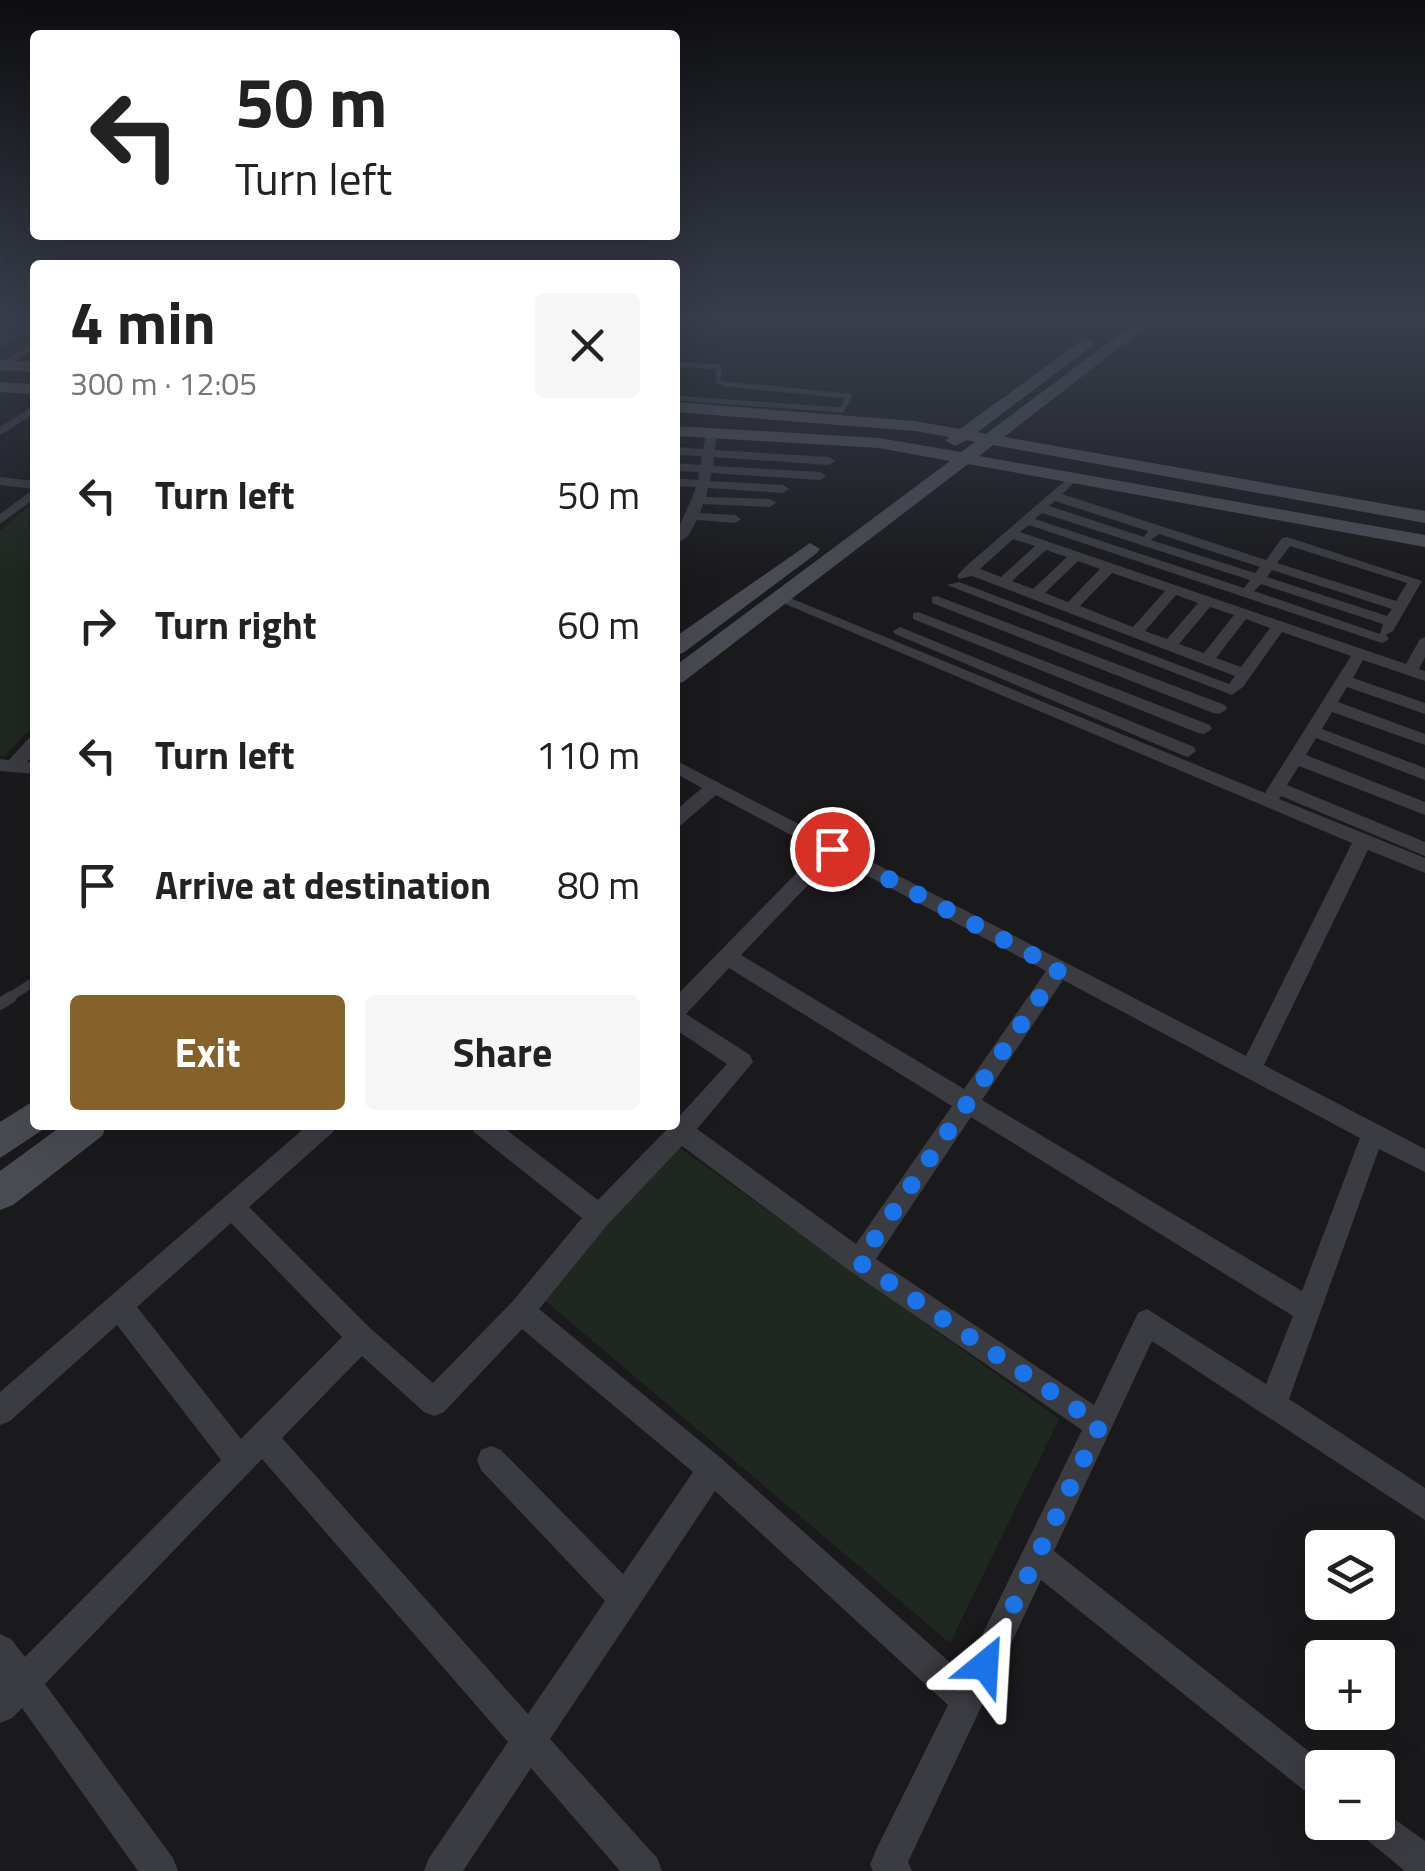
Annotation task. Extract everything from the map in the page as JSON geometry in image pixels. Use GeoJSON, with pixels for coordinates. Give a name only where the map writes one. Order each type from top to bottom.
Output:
{"type":"FeatureCollection","features":[{"type":"Feature","properties":{"kind":"street"},"geometry":{"type":"LineString","coordinates":[[864,509],[1003,403]]}},
{"type":"Feature","properties":{"kind":"street"},"geometry":{"type":"LineString","coordinates":[[680,673],[1035,403]]}},
{"type":"Feature","properties":{"kind":"street"},"geometry":{"type":"LineString","coordinates":[[680,407],[915,426],[1425,516]]}},
{"type":"Feature","properties":{"kind":"street"},"geometry":{"type":"LineString","coordinates":[[0,432],[30,411]]}},
{"type":"Feature","properties":{"kind":"street"},"geometry":{"type":"LineString","coordinates":[[680,433],[711,443],[829,460]]}},
{"type":"Feature","properties":{"kind":"street"},"geometry":{"type":"LineString","coordinates":[[680,450],[711,443],[879,442],[1425,541]]}},
{"type":"Feature","properties":{"kind":"street"},"geometry":{"type":"LineString","coordinates":[[680,537],[686,533],[705,477],[711,443]]}},
{"type":"Feature","properties":{"kind":"street"},"geometry":{"type":"LineString","coordinates":[[680,469],[705,477],[784,489]]}},
{"type":"Feature","properties":{"kind":"street"},"geometry":{"type":"LineString","coordinates":[[680,481],[705,477],[820,476]]}},
{"type":"Feature","properties":{"kind":"street"},"geometry":{"type":"LineString","coordinates":[[894,637],[1074,477]]}},
{"type":"Feature","properties":{"kind":"street"},"geometry":{"type":"LineString","coordinates":[[0,481],[30,487]]}},
{"type":"Feature","properties":{"kind":"street"},"geometry":{"type":"LineString","coordinates":[[0,520],[30,493]]}},
{"type":"Feature","properties":{"kind":"street"},"geometry":{"type":"LineString","coordinates":[[1054,496],[1400,607]]}},
{"type":"Feature","properties":{"kind":"street"},"geometry":{"type":"LineString","coordinates":[[680,499],[735,520]]}},
{"type":"Feature","properties":{"kind":"street"},"geometry":{"type":"LineString","coordinates":[[680,512],[770,502]]}},
{"type":"Feature","properties":{"kind":"street"},"geometry":{"type":"LineString","coordinates":[[1042,508],[1391,622]]}},
{"type":"Feature","properties":{"kind":"street"},"geometry":{"type":"LineString","coordinates":[[1028,520],[1382,639]]}},
{"type":"Feature","properties":{"kind":"street"},"geometry":{"type":"LineString","coordinates":[[991,669],[1042,618],[1132,555],[1156,529]]}},
{"type":"Feature","properties":{"kind":"street"},"geometry":{"type":"LineString","coordinates":[[680,644],[833,532]]}},
{"type":"Feature","properties":{"kind":"street"},"geometry":{"type":"LineString","coordinates":[[1012,534],[1418,673],[1425,642]]}},
{"type":"Feature","properties":{"kind":"street"},"geometry":{"type":"LineString","coordinates":[[1003,582],[1044,545]]}},
{"type":"Feature","properties":{"kind":"street"},"geometry":{"type":"LineString","coordinates":[[1207,659],[1247,594],[1280,551],[1415,591],[1400,607],[1382,639],[1344,680],[1273,794]]}},
{"type":"Feature","properties":{"kind":"street"},"geometry":{"type":"LineString","coordinates":[[1035,595],[1076,556]]}},
{"type":"Feature","properties":{"kind":"street"},"geometry":{"type":"LineString","coordinates":[[970,570],[1245,674]]}},
{"type":"Feature","properties":{"kind":"street"},"geometry":{"type":"LineString","coordinates":[[954,585],[1232,690]]}},
{"type":"Feature","properties":{"kind":"street"},"geometry":{"type":"LineString","coordinates":[[1089,710],[1138,654],[1144,636],[1174,589]]}},
{"type":"Feature","properties":{"kind":"street"},"geometry":{"type":"LineString","coordinates":[[778,598],[991,669],[1089,710],[1183,757]]}},
{"type":"Feature","properties":{"kind":"street"},"geometry":{"type":"LineString","coordinates":[[937,600],[1218,709]]}},
{"type":"Feature","properties":{"kind":"street"},"geometry":{"type":"LineString","coordinates":[[1170,646],[1208,600]]}},
{"type":"Feature","properties":{"kind":"street"},"geometry":{"type":"LineString","coordinates":[[918,616],[1204,729]]}},
{"type":"Feature","properties":{"kind":"street"},"geometry":{"type":"LineString","coordinates":[[1183,757],[1280,625]]}},
{"type":"Feature","properties":{"kind":"street"},"geometry":{"type":"LineString","coordinates":[[894,637],[1273,794],[1425,849]]}},
{"type":"Feature","properties":{"kind":"street"},"geometry":{"type":"LineString","coordinates":[[1344,680],[1425,709]]}},
{"type":"Feature","properties":{"kind":"street"},"geometry":{"type":"LineString","coordinates":[[1329,705],[1425,740]]}},
{"type":"Feature","properties":{"kind":"street"},"geometry":{"type":"LineString","coordinates":[[1312,731],[1425,774]]}},
{"type":"Feature","properties":{"kind":"street"},"geometry":{"type":"LineString","coordinates":[[6,766],[30,746]]}},
{"type":"Feature","properties":{"kind":"street"},"geometry":{"type":"LineString","coordinates":[[1296,758],[1425,809]]}},
{"type":"Feature","properties":{"kind":"street"},"geometry":{"type":"LineString","coordinates":[[680,769],[1425,1161]]}},
{"type":"Feature","properties":{"kind":"street"},"geometry":{"type":"LineString","coordinates":[[680,817],[714,787]]}},
{"type":"Feature","properties":{"kind":"street"},"geometry":{"type":"LineString","coordinates":[[1273,794],[1363,840],[1425,866]]}},
{"type":"Feature","properties":{"kind":"street"},"geometry":{"type":"LineString","coordinates":[[1250,1070],[1363,840]]}},
{"type":"Feature","properties":{"kind":"street"},"geometry":{"type":"LineString","coordinates":[[680,1009],[832,849]]}},
{"type":"Feature","properties":{"kind":"street"},"geometry":{"type":"LineString","coordinates":[[727,957],[1308,1310]]}},
{"type":"Feature","properties":{"kind":"street"},"geometry":{"type":"LineString","coordinates":[[859,1262],[1059,969]]}},
{"type":"Feature","properties":{"kind":"street"},"geometry":{"type":"LineString","coordinates":[[232,1207],[361,1336],[434,1402],[521,1312],[599,1216],[742,1062],[680,1018]]}},
{"type":"Feature","properties":{"kind":"street"},"geometry":{"type":"LineString","coordinates":[[0,1142],[30,1120]]}},
{"type":"Feature","properties":{"kind":"street"},"geometry":{"type":"LineString","coordinates":[[0,1193],[83,1130]]}},
{"type":"Feature","properties":{"kind":"street"},"geometry":{"type":"LineString","coordinates":[[0,1410],[319,1130]]}},
{"type":"Feature","properties":{"kind":"street"},"geometry":{"type":"LineString","coordinates":[[488,1130],[599,1216]]}},
{"type":"Feature","properties":{"kind":"street"},"geometry":{"type":"LineString","coordinates":[[681,1132],[859,1262],[1100,1425]]}},
{"type":"Feature","properties":{"kind":"street"},"geometry":{"type":"LineString","coordinates":[[1273,1404],[1373,1134]]}},
{"type":"Feature","properties":{"kind":"street"},"geometry":{"type":"LineString","coordinates":[[120,1307],[527,1739],[644,1871]]}},
{"type":"Feature","properties":{"kind":"street"},"geometry":{"type":"LineString","coordinates":[[521,1312],[712,1470],[967,1700]]}},
{"type":"Feature","properties":{"kind":"street"},"geometry":{"type":"LineString","coordinates":[[894,1871],[888,1864],[1148,1322],[1425,1505]]}},
{"type":"Feature","properties":{"kind":"street"},"geometry":{"type":"LineString","coordinates":[[11,1694],[361,1336]]}},
{"type":"Feature","properties":{"kind":"street"},"geometry":{"type":"LineString","coordinates":[[492,1460],[623,1597]]}},
{"type":"Feature","properties":{"kind":"street"},"geometry":{"type":"LineString","coordinates":[[442,1871],[527,1739],[712,1470]]}},
{"type":"Feature","properties":{"kind":"street"},"geometry":{"type":"LineString","coordinates":[[1038,1558],[1305,1770]]}},
{"type":"Feature","properties":{"kind":"street"},"geometry":{"type":"LineString","coordinates":[[0,1650],[11,1694],[160,1871]]}},
{"type":"Feature","properties":{"kind":"street"},"geometry":{"type":"LineString","coordinates":[[1395,1840],[1425,1864]]}},
{"type":"Feature","properties":{"kind":"lane"},"geometry":{"type":"LineString","coordinates":[[749,403],[842,410],[846,403]]}},
{"type":"Feature","properties":{"kind":"lane"},"geometry":{"type":"LineString","coordinates":[[0,1004],[30,983]]}},
{"type":"Feature","properties":{"kind":"shaded area"},"geometry":{"type":"Polygon","coordinates":[[[30,505],[30,729],[5,756],[0,756],[0,531],[30,505]]]}},
{"type":"Feature","properties":{"kind":"shaded area"},"geometry":{"type":"Polygon","coordinates":[[[673,1143],[1059,1419],[950,1643],[541,1297],[673,1143]]]}},
{"type":"Feature","properties":{"kind":"route"},"geometry":{"type":"LineString","coordinates":[[832,849],[1059,969],[859,1262],[1100,1425],[985,1665]]}}]}
